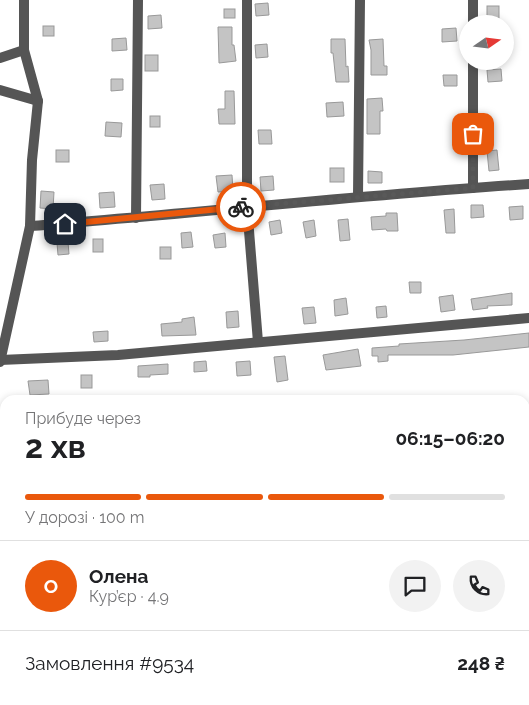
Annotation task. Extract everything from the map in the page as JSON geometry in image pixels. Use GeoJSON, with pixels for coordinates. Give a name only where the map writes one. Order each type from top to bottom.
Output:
{"type":"FeatureCollection","features":[{"type":"Feature","properties":{"kind":"street"},"geometry":{"type":"LineString","coordinates":[[24,0],[24,50],[38,100],[32,160],[30,226],[0,361],[118,355],[529,318]]}},
{"type":"Feature","properties":{"kind":"street"},"geometry":{"type":"LineString","coordinates":[[136,218],[138,0]]}},
{"type":"Feature","properties":{"kind":"street"},"geometry":{"type":"LineString","coordinates":[[247,0],[247,206],[258,342]]}},
{"type":"Feature","properties":{"kind":"street"},"geometry":{"type":"LineString","coordinates":[[358,196],[360,0]]}},
{"type":"Feature","properties":{"kind":"street"},"geometry":{"type":"LineString","coordinates":[[473,0],[473,15]]}},
{"type":"Feature","properties":{"kind":"street"},"geometry":{"type":"LineString","coordinates":[[0,58],[24,50]]}},
{"type":"Feature","properties":{"kind":"street"},"geometry":{"type":"LineString","coordinates":[[473,70],[473,188]]}},
{"type":"Feature","properties":{"kind":"street"},"geometry":{"type":"LineString","coordinates":[[0,90],[38,100]]}},
{"type":"Feature","properties":{"kind":"street"},"geometry":{"type":"LineString","coordinates":[[30,226],[136,218],[358,196],[529,184]]}},
{"type":"Feature","properties":{"kind":"building"},"geometry":{"type":"Polygon","coordinates":[[[268,3],[269,15],[256,16],[255,4],[268,3]]]}},
{"type":"Feature","properties":{"kind":"building"},"geometry":{"type":"Polygon","coordinates":[[[487,6],[499,6],[499,15],[487,15],[487,6]]]}},
{"type":"Feature","properties":{"kind":"building"},"geometry":{"type":"Polygon","coordinates":[[[224,9],[235,9],[235,18],[224,18],[224,9]]]}},
{"type":"Feature","properties":{"kind":"building"},"geometry":{"type":"Polygon","coordinates":[[[161,15],[162,28],[148,29],[148,16],[161,15]]]}},
{"type":"Feature","properties":{"kind":"building"},"geometry":{"type":"Polygon","coordinates":[[[43,26],[54,26],[54,36],[43,36],[43,26]]]}},
{"type":"Feature","properties":{"kind":"building"},"geometry":{"type":"Polygon","coordinates":[[[218,27],[232,27],[232,45],[234,45],[236,61],[219,63],[218,27]]]}},
{"type":"Feature","properties":{"kind":"building"},"geometry":{"type":"Polygon","coordinates":[[[456,28],[457,41],[442,42],[442,29],[456,28]]]}},
{"type":"Feature","properties":{"kind":"building"},"geometry":{"type":"Polygon","coordinates":[[[126,38],[127,50],[112,51],[112,39],[126,38]]]}},
{"type":"Feature","properties":{"kind":"building"},"geometry":{"type":"Polygon","coordinates":[[[331,39],[345,39],[346,67],[348,66],[349,82],[336,82],[333,53],[331,53],[331,39]]]}},
{"type":"Feature","properties":{"kind":"building"},"geometry":{"type":"Polygon","coordinates":[[[383,39],[384,66],[387,66],[387,75],[371,75],[369,40],[383,39]]]}},
{"type":"Feature","properties":{"kind":"building"},"geometry":{"type":"Polygon","coordinates":[[[267,44],[268,57],[256,58],[255,45],[267,44]]]}},
{"type":"Feature","properties":{"kind":"building"},"geometry":{"type":"Polygon","coordinates":[[[145,55],[158,55],[158,71],[145,71],[145,55]]]}},
{"type":"Feature","properties":{"kind":"building"},"geometry":{"type":"Polygon","coordinates":[[[487,70],[501,70],[502,81],[488,82],[487,70]]]}},
{"type":"Feature","properties":{"kind":"building"},"geometry":{"type":"Polygon","coordinates":[[[443,75],[457,75],[457,86],[444,86],[443,75]]]}},
{"type":"Feature","properties":{"kind":"building"},"geometry":{"type":"Polygon","coordinates":[[[111,79],[123,79],[123,90],[111,91],[111,79]]]}},
{"type":"Feature","properties":{"kind":"building"},"geometry":{"type":"Polygon","coordinates":[[[225,91],[234,91],[235,124],[219,124],[218,109],[225,109],[225,91]]]}},
{"type":"Feature","properties":{"kind":"building"},"geometry":{"type":"Polygon","coordinates":[[[382,98],[383,111],[380,111],[380,134],[367,134],[367,99],[382,98]]]}},
{"type":"Feature","properties":{"kind":"building"},"geometry":{"type":"Polygon","coordinates":[[[343,102],[344,116],[327,117],[326,103],[343,102]]]}},
{"type":"Feature","properties":{"kind":"building"},"geometry":{"type":"Polygon","coordinates":[[[150,116],[160,116],[160,127],[150,127],[150,116]]]}},
{"type":"Feature","properties":{"kind":"building"},"geometry":{"type":"Polygon","coordinates":[[[106,122],[122,123],[121,137],[105,136],[106,122]]]}},
{"type":"Feature","properties":{"kind":"building"},"geometry":{"type":"Polygon","coordinates":[[[258,130],[271,130],[272,144],[259,144],[258,130]]]}},
{"type":"Feature","properties":{"kind":"building"},"geometry":{"type":"Polygon","coordinates":[[[56,150],[69,150],[69,162],[56,162],[56,150]]]}},
{"type":"Feature","properties":{"kind":"building"},"geometry":{"type":"Polygon","coordinates":[[[497,150],[499,170],[489,171],[487,151],[497,150]]]}},
{"type":"Feature","properties":{"kind":"building"},"geometry":{"type":"Polygon","coordinates":[[[330,168],[344,168],[344,182],[330,182],[330,168]]]}},
{"type":"Feature","properties":{"kind":"building"},"geometry":{"type":"Polygon","coordinates":[[[368,171],[382,172],[382,183],[368,183],[368,171]]]}},
{"type":"Feature","properties":{"kind":"building"},"geometry":{"type":"Polygon","coordinates":[[[232,175],[233,191],[218,192],[216,176],[232,175]]]}},
{"type":"Feature","properties":{"kind":"building"},"geometry":{"type":"Polygon","coordinates":[[[273,176],[274,190],[261,191],[260,177],[273,176]]]}},
{"type":"Feature","properties":{"kind":"building"},"geometry":{"type":"Polygon","coordinates":[[[164,184],[165,199],[152,200],[150,185],[164,184]]]}},
{"type":"Feature","properties":{"kind":"building"},"geometry":{"type":"Polygon","coordinates":[[[41,191],[54,192],[53,209],[40,208],[41,191]]]}},
{"type":"Feature","properties":{"kind":"building"},"geometry":{"type":"Polygon","coordinates":[[[114,192],[115,207],[100,208],[99,193],[114,192]]]}},
{"type":"Feature","properties":{"kind":"building"},"geometry":{"type":"Polygon","coordinates":[[[471,205],[483,205],[484,217],[471,218],[471,205]]]}},
{"type":"Feature","properties":{"kind":"building"},"geometry":{"type":"Polygon","coordinates":[[[523,206],[523,219],[510,220],[509,207],[523,206]]]}},
{"type":"Feature","properties":{"kind":"building"},"geometry":{"type":"Polygon","coordinates":[[[454,209],[455,233],[446,233],[444,210],[454,209]]]}},
{"type":"Feature","properties":{"kind":"building"},"geometry":{"type":"Polygon","coordinates":[[[386,213],[397,213],[398,231],[387,231],[386,229],[372,230],[371,217],[386,216],[386,213]]]}},
{"type":"Feature","properties":{"kind":"building"},"geometry":{"type":"Polygon","coordinates":[[[348,219],[350,240],[340,241],[338,220],[348,219]]]}},
{"type":"Feature","properties":{"kind":"building"},"geometry":{"type":"Polygon","coordinates":[[[280,220],[282,233],[271,235],[269,222],[280,220]]]}},
{"type":"Feature","properties":{"kind":"building"},"geometry":{"type":"Polygon","coordinates":[[[314,220],[316,236],[306,238],[303,222],[314,220]]]}},
{"type":"Feature","properties":{"kind":"building"},"geometry":{"type":"Polygon","coordinates":[[[191,232],[193,247],[182,248],[181,233],[191,232]]]}},
{"type":"Feature","properties":{"kind":"building"},"geometry":{"type":"Polygon","coordinates":[[[225,233],[226,247],[215,248],[213,235],[225,233]]]}},
{"type":"Feature","properties":{"kind":"building"},"geometry":{"type":"Polygon","coordinates":[[[93,239],[103,239],[103,252],[93,252],[93,239]]]}},
{"type":"Feature","properties":{"kind":"building"},"geometry":{"type":"Polygon","coordinates":[[[68,242],[69,254],[58,255],[57,243],[68,242]]]}},
{"type":"Feature","properties":{"kind":"building"},"geometry":{"type":"Polygon","coordinates":[[[160,247],[171,247],[171,259],[160,259],[160,247]]]}},
{"type":"Feature","properties":{"kind":"building"},"geometry":{"type":"Polygon","coordinates":[[[409,282],[421,282],[421,293],[410,293],[409,282]]]}},
{"type":"Feature","properties":{"kind":"building"},"geometry":{"type":"Polygon","coordinates":[[[512,293],[512,305],[487,306],[488,308],[473,310],[471,299],[512,293]]]}},
{"type":"Feature","properties":{"kind":"building"},"geometry":{"type":"Polygon","coordinates":[[[453,295],[455,310],[441,312],[439,297],[453,295]]]}},
{"type":"Feature","properties":{"kind":"building"},"geometry":{"type":"Polygon","coordinates":[[[346,298],[348,314],[335,316],[334,300],[346,298]]]}},
{"type":"Feature","properties":{"kind":"building"},"geometry":{"type":"Polygon","coordinates":[[[386,306],[387,317],[377,318],[376,307],[386,306]]]}},
{"type":"Feature","properties":{"kind":"building"},"geometry":{"type":"Polygon","coordinates":[[[314,307],[316,323],[304,324],[302,308],[314,307]]]}},
{"type":"Feature","properties":{"kind":"building"},"geometry":{"type":"Polygon","coordinates":[[[238,311],[239,327],[227,328],[226,312],[238,311]]]}},
{"type":"Feature","properties":{"kind":"building"},"geometry":{"type":"Polygon","coordinates":[[[194,317],[196,335],[162,336],[161,324],[182,322],[182,319],[194,317]]]}},
{"type":"Feature","properties":{"kind":"building"},"geometry":{"type":"Polygon","coordinates":[[[108,331],[108,341],[94,342],[93,332],[108,331]]]}},
{"type":"Feature","properties":{"kind":"building"},"geometry":{"type":"Polygon","coordinates":[[[529,333],[529,347],[453,355],[388,355],[388,361],[378,362],[378,356],[372,356],[372,348],[399,346],[399,344],[529,333]]]}},
{"type":"Feature","properties":{"kind":"building"},"geometry":{"type":"Polygon","coordinates":[[[358,349],[361,366],[326,370],[323,355],[358,349]]]}},
{"type":"Feature","properties":{"kind":"building"},"geometry":{"type":"Polygon","coordinates":[[[285,356],[288,380],[277,382],[274,357],[285,356]]]}},
{"type":"Feature","properties":{"kind":"building"},"geometry":{"type":"Polygon","coordinates":[[[206,361],[207,371],[194,372],[194,362],[206,361]]]}},
{"type":"Feature","properties":{"kind":"building"},"geometry":{"type":"Polygon","coordinates":[[[250,361],[251,375],[237,376],[236,362],[250,361]]]}},
{"type":"Feature","properties":{"kind":"building"},"geometry":{"type":"Polygon","coordinates":[[[168,364],[168,374],[138,377],[138,366],[168,364]]]}},
{"type":"Feature","properties":{"kind":"building"},"geometry":{"type":"Polygon","coordinates":[[[81,375],[92,375],[92,388],[81,388],[81,375]]]}},
{"type":"Feature","properties":{"kind":"building"},"geometry":{"type":"Polygon","coordinates":[[[48,380],[49,394],[30,395],[28,381],[48,380]]]}},
{"type":"Feature","properties":{"kind":"way so far"},"geometry":{"type":"LineString","coordinates":[[241,207],[473,188],[473,134]]}},
{"type":"Feature","properties":{"kind":"route"},"geometry":{"type":"LineString","coordinates":[[65,224],[241,207]]}}]}
